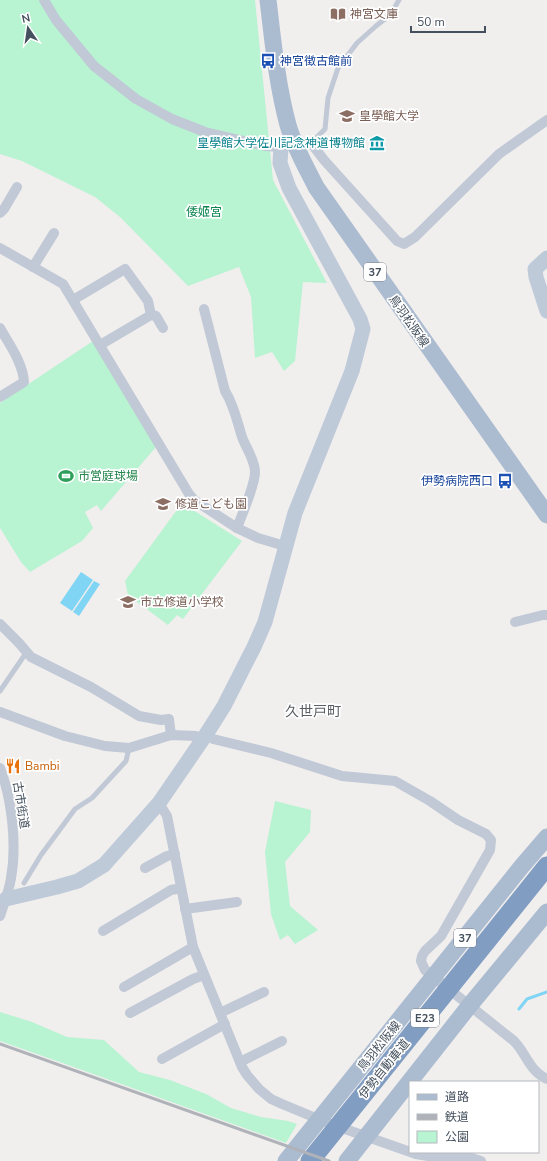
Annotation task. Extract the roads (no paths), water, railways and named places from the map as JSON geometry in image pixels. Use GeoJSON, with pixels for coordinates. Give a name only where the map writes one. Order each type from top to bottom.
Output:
{"type":"FeatureCollection","features":[{"type":"Feature","properties":{"kind":"highway","name":"伊勢自動車道"},"geometry":{"type":"LineString","coordinates":[[310,1161],[545,875]]}},
{"type":"Feature","properties":{"kind":"highway","name":"伊勢自動車道"},"geometry":{"type":"LineString","coordinates":[[322,1161],[545,875]]}},
{"type":"Feature","properties":{"kind":"main road","name":"鳥羽松阪線"},"geometry":{"type":"LineString","coordinates":[[268,0],[282,95],[289,125],[295,144],[316,187],[547,515]]}},
{"type":"Feature","properties":{"kind":"main road","name":"鳥羽松阪線"},"geometry":{"type":"LineString","coordinates":[[286,1161],[547,837]]}},
{"type":"Feature","properties":{"kind":"main road"},"geometry":{"type":"LineString","coordinates":[[410,1081],[470,1005],[547,912]]}},
{"type":"Feature","properties":{"kind":"main road"},"geometry":{"type":"LineString","coordinates":[[347,1161],[409,1083]]}},
{"type":"Feature","properties":{"kind":"street"},"geometry":{"type":"LineString","coordinates":[[44,0],[56,20],[94,66],[136,99],[172,119],[205,132],[249,143],[295,144],[324,160],[397,241],[404,244],[415,237],[499,154],[547,120]]}},
{"type":"Feature","properties":{"kind":"street"},"geometry":{"type":"LineString","coordinates":[[4,895],[58,887],[78,881],[104,865],[159,803],[205,736],[224,706],[265,622],[295,514],[352,371],[363,329],[360,319],[289,188],[280,163],[295,144]]}},
{"type":"Feature","properties":{"kind":"street"},"geometry":{"type":"LineString","coordinates":[[0,213],[17,187]]}},
{"type":"Feature","properties":{"kind":"street"},"geometry":{"type":"LineString","coordinates":[[33,267],[54,233]]}},
{"type":"Feature","properties":{"kind":"street"},"geometry":{"type":"LineString","coordinates":[[0,248],[63,284],[189,494],[200,505],[237,528],[258,538],[285,546]]}},
{"type":"Feature","properties":{"kind":"street"},"geometry":{"type":"LineString","coordinates":[[547,258],[535,269],[547,312]]}},
{"type":"Feature","properties":{"kind":"street"},"geometry":{"type":"LineString","coordinates":[[73,300],[125,269],[148,301],[151,315]]}},
{"type":"Feature","properties":{"kind":"street"},"geometry":{"type":"LineString","coordinates":[[204,309],[225,391],[231,401],[242,437],[254,464],[255,473],[249,496],[237,528]]}},
{"type":"Feature","properties":{"kind":"street"},"geometry":{"type":"LineString","coordinates":[[100,345],[151,315],[156,316],[163,328]]}},
{"type":"Feature","properties":{"kind":"street"},"geometry":{"type":"LineString","coordinates":[[0,328],[15,354],[24,375],[24,382],[0,397]]}},
{"type":"Feature","properties":{"kind":"street"},"geometry":{"type":"LineString","coordinates":[[515,622],[547,615]]}},
{"type":"Feature","properties":{"kind":"street"},"geometry":{"type":"LineString","coordinates":[[0,624],[19,643],[26,653],[36,660],[91,687],[139,716],[160,720],[169,719],[171,735]]}},
{"type":"Feature","properties":{"kind":"street"},"geometry":{"type":"LineString","coordinates":[[0,712],[65,736],[92,744],[105,746],[129,748],[171,735],[196,736]]}},
{"type":"Feature","properties":{"kind":"street"},"geometry":{"type":"LineString","coordinates":[[213,739],[271,753],[342,776],[395,781],[430,801],[458,820],[486,834],[491,840],[492,845],[490,850],[441,936],[422,956],[422,966],[425,970],[514,1041],[532,1069],[543,1078],[547,1079]]}},
{"type":"Feature","properties":{"kind":"street","name":"古市街道"},"geometry":{"type":"LineString","coordinates":[[0,768],[7,792],[12,830],[13,866],[4,895],[0,916]]}},
{"type":"Feature","properties":{"kind":"street"},"geometry":{"type":"LineString","coordinates":[[159,803],[167,816],[193,947],[240,1062],[247,1075],[259,1089],[272,1099],[294,1110],[328,1124],[409,1152]]}},
{"type":"Feature","properties":{"kind":"street"},"geometry":{"type":"LineString","coordinates":[[145,868],[167,856],[175,854]]}},
{"type":"Feature","properties":{"kind":"street"},"geometry":{"type":"LineString","coordinates":[[103,931],[171,890],[181,888]]}},
{"type":"Feature","properties":{"kind":"street"},"geometry":{"type":"LineString","coordinates":[[185,909],[237,902]]}},
{"type":"Feature","properties":{"kind":"street"},"geometry":{"type":"LineString","coordinates":[[124,987],[193,947]]}},
{"type":"Feature","properties":{"kind":"street"},"geometry":{"type":"LineString","coordinates":[[130,1013],[193,979],[204,975]]}},
{"type":"Feature","properties":{"kind":"street"},"geometry":{"type":"LineString","coordinates":[[220,1013],[264,992]]}},
{"type":"Feature","properties":{"kind":"street"},"geometry":{"type":"LineString","coordinates":[[162,1059],[225,1024]]}},
{"type":"Feature","properties":{"kind":"street"},"geometry":{"type":"LineString","coordinates":[[240,1062],[282,1041]]}},
{"type":"Feature","properties":{"kind":"street"},"geometry":{"type":"LineString","coordinates":[[413,1153],[428,1156],[465,1156],[481,1161]]}},
{"type":"Feature","properties":{"kind":"lane"},"geometry":{"type":"LineString","coordinates":[[295,144],[325,129],[328,98],[338,68],[358,44],[390,14],[399,0]]}},
{"type":"Feature","properties":{"kind":"lane"},"geometry":{"type":"LineString","coordinates":[[0,691],[26,653]]}},
{"type":"Feature","properties":{"kind":"lane"},"geometry":{"type":"LineString","coordinates":[[24,883],[41,855],[75,809],[92,798],[126,761],[129,748]]}},
{"type":"Feature","properties":{"kind":"water"},"geometry":{"type":"Polygon","coordinates":[[[81,572],[93,580],[72,611],[60,603],[81,572]]]}},
{"type":"Feature","properties":{"kind":"water"},"geometry":{"type":"Polygon","coordinates":[[[94,581],[100,584],[79,616],[73,612],[94,581]]]}},
{"type":"Feature","properties":{"kind":"waterway"},"geometry":{"type":"LineString","coordinates":[[519,1009],[527,999],[547,992]]}},
{"type":"Feature","properties":{"kind":"railway"},"geometry":{"type":"LineString","coordinates":[[0,1044],[329,1161]]}},
{"type":"Feature","properties":{"kind":"place","name":"神宮文庫"},"geometry":{"type":"Point","coordinates":[338,14]}},
{"type":"Feature","properties":{"kind":"place","name":"神宮徴古館前"},"geometry":{"type":"Point","coordinates":[268,61]}},
{"type":"Feature","properties":{"kind":"place","name":"皇學館大学"},"geometry":{"type":"Point","coordinates":[347,116]}},
{"type":"Feature","properties":{"kind":"place","name":"皇學館大学佐川記念神道博物館"},"geometry":{"type":"Point","coordinates":[377,143]}},
{"type":"Feature","properties":{"kind":"place","name":"市営庭球場"},"geometry":{"type":"Point","coordinates":[66,476]}},
{"type":"Feature","properties":{"kind":"place","name":"伊勢病院西口"},"geometry":{"type":"Point","coordinates":[505,481]}},
{"type":"Feature","properties":{"kind":"place","name":"修道こども園"},"geometry":{"type":"Point","coordinates":[163,504]}},
{"type":"Feature","properties":{"kind":"place","name":"市立修道小学校"},"geometry":{"type":"Point","coordinates":[128,602]}},
{"type":"Feature","properties":{"kind":"place","name":"Bambi"},"geometry":{"type":"Point","coordinates":[13,766]}},
{"type":"Feature","properties":{"kind":"district","name":"久世戸町"},"geometry":{"type":"Point","coordinates":[313,711]}},
{"type":"Feature","properties":{"kind":"park label","name":"倭姬宮"},"geometry":{"type":"Point","coordinates":[204,212]}}]}
